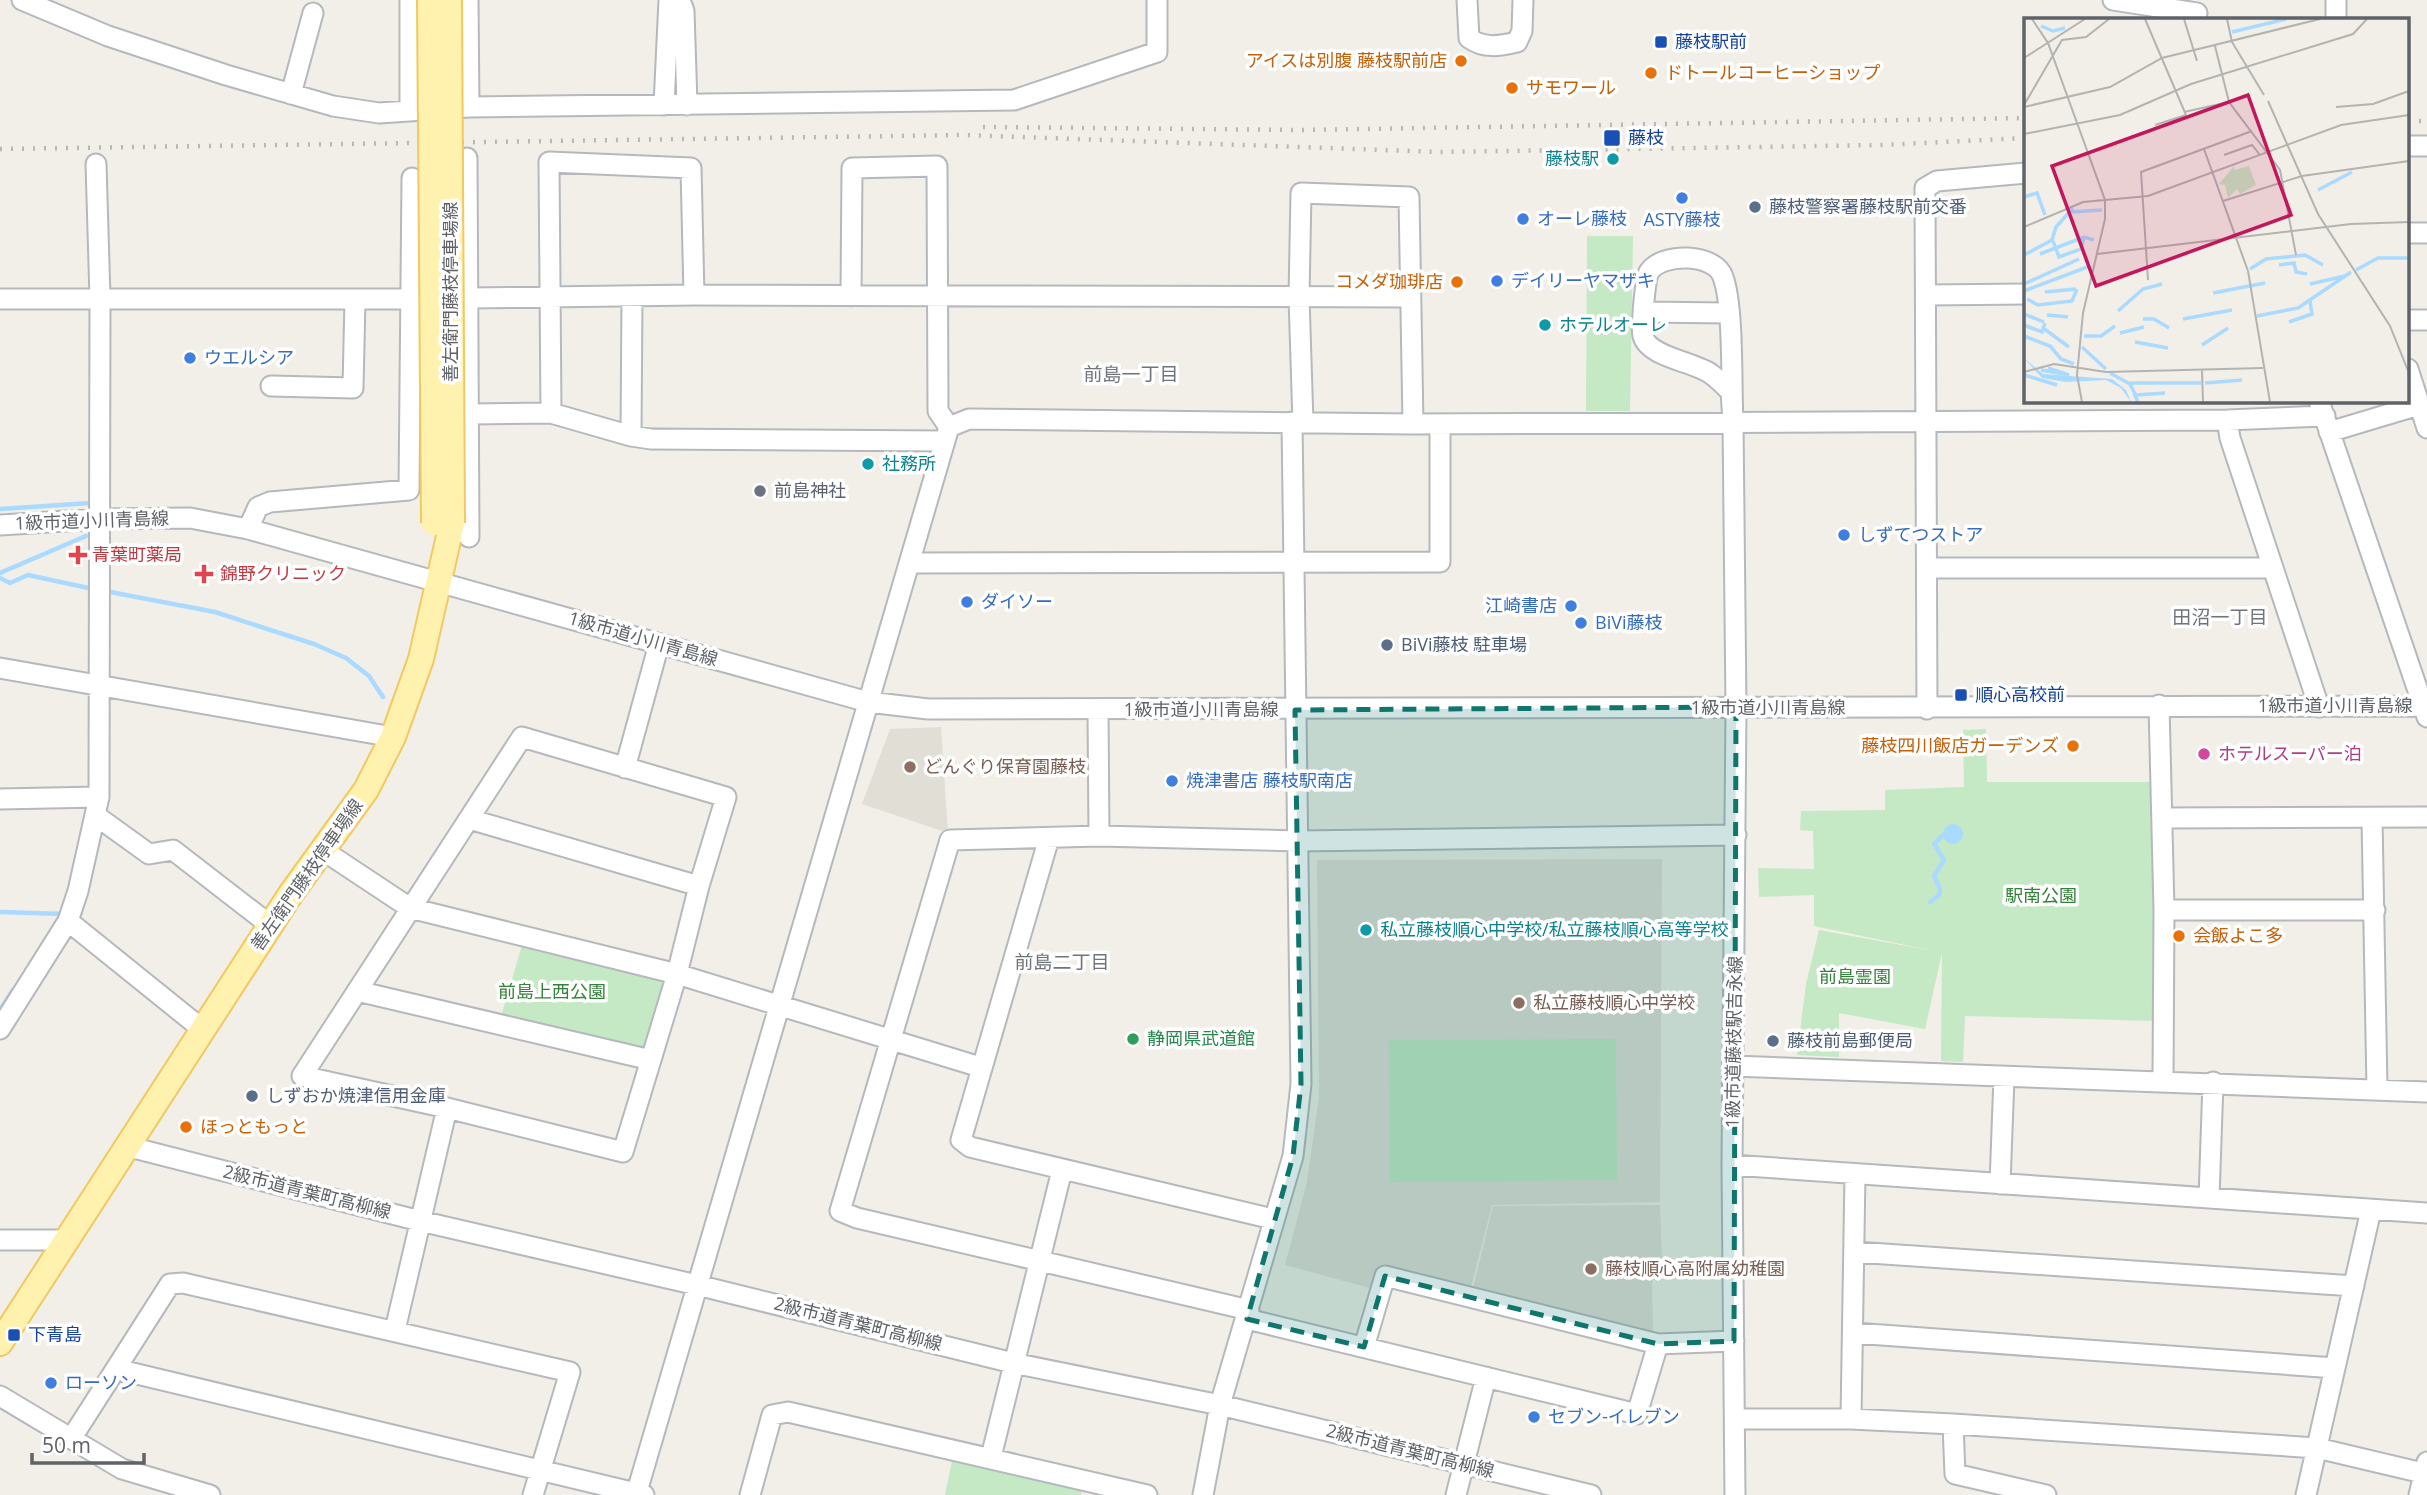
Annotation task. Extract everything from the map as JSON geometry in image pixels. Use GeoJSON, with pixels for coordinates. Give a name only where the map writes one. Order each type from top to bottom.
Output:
{"type":"FeatureCollection","features":[{"type":"Feature","properties":{"kind":"main road","name":"善左衛門藤枝停車場線"},"geometry":{"type":"LineString","coordinates":[[430,0],[452,528]]}},
{"type":"Feature","properties":{"kind":"main road","name":"善左衛門藤枝停車場線"},"geometry":{"type":"LineString","coordinates":[[65,1240],[270,925],[366,790],[393,737],[421,659],[452,528],[449,0]]}},
{"type":"Feature","properties":{"kind":"main road"},"geometry":{"type":"LineString","coordinates":[[0,1343],[65,1240]]}},
{"type":"Feature","properties":{"kind":"street"},"geometry":{"type":"LineString","coordinates":[[22,0],[108,36],[291,94],[333,106],[379,113],[469,107],[1014,100],[1157,52],[1157,0]]}},
{"type":"Feature","properties":{"kind":"street"},"geometry":{"type":"LineString","coordinates":[[410,0],[410,110]]}},
{"type":"Feature","properties":{"kind":"street"},"geometry":{"type":"LineString","coordinates":[[468,0],[469,107]]}},
{"type":"Feature","properties":{"kind":"street"},"geometry":{"type":"LineString","coordinates":[[664,105],[669,0]]}},
{"type":"Feature","properties":{"kind":"street"},"geometry":{"type":"LineString","coordinates":[[680,0],[684,11],[687,105]]}},
{"type":"Feature","properties":{"kind":"street"},"geometry":{"type":"LineString","coordinates":[[1466,0],[1469,38],[1482,45],[1502,46],[1517,42],[1522,32],[1522,0]]}},
{"type":"Feature","properties":{"kind":"street"},"geometry":{"type":"LineString","coordinates":[[2113,0],[2198,11]]}},
{"type":"Feature","properties":{"kind":"street"},"geometry":{"type":"LineString","coordinates":[[2336,0],[2336,18]]}},
{"type":"Feature","properties":{"kind":"street"},"geometry":{"type":"LineString","coordinates":[[291,94],[313,13]]}},
{"type":"Feature","properties":{"kind":"street"},"geometry":{"type":"LineString","coordinates":[[452,528],[470,414],[467,158]]}},
{"type":"Feature","properties":{"kind":"street"},"geometry":{"type":"LineString","coordinates":[[551,412],[550,162],[691,168],[694,295]]}},
{"type":"Feature","properties":{"kind":"street"},"geometry":{"type":"LineString","coordinates":[[0,1029],[68,922],[97,806],[100,298],[96,164]]}},
{"type":"Feature","properties":{"kind":"street"},"geometry":{"type":"LineString","coordinates":[[116,1369],[639,1494],[696,1284],[910,564],[946,434],[939,411],[937,166],[852,168],[851,296]]}},
{"type":"Feature","properties":{"kind":"street"},"geometry":{"type":"LineString","coordinates":[[1927,709],[1925,188],[1937,181],[2024,173]]}},
{"type":"Feature","properties":{"kind":"street"},"geometry":{"type":"LineString","coordinates":[[248,528],[258,507],[270,502],[409,491],[412,178]]}},
{"type":"Feature","properties":{"kind":"street"},"geometry":{"type":"LineString","coordinates":[[1203,1495],[1220,1405],[1293,1156],[1301,1084],[1295,710],[1301,193],[1409,197],[1413,424]]}},
{"type":"Feature","properties":{"kind":"street","name":"1級市道藤枝駅吉永線"},"geometry":{"type":"LineString","coordinates":[[1732,421],[1728,313],[1723,275],[1712,264],[1681,259],[1665,260],[1649,272],[1643,337],[1651,348],[1710,373],[1731,392],[1732,421],[1737,707],[1732,1165],[1735,1495]]}},
{"type":"Feature","properties":{"kind":"street"},"geometry":{"type":"LineString","coordinates":[[1927,295],[2024,294]]}},
{"type":"Feature","properties":{"kind":"street"},"geometry":{"type":"LineString","coordinates":[[470,298],[694,295],[1409,297]]}},
{"type":"Feature","properties":{"kind":"street"},"geometry":{"type":"LineString","coordinates":[[631,436],[632,296]]}},
{"type":"Feature","properties":{"kind":"street"},"geometry":{"type":"LineString","coordinates":[[0,299],[405,299]]}},
{"type":"Feature","properties":{"kind":"street"},"geometry":{"type":"LineString","coordinates":[[271,386],[354,387],[355,299]]}},
{"type":"Feature","properties":{"kind":"street"},"geometry":{"type":"LineString","coordinates":[[1644,312],[1728,313]]}},
{"type":"Feature","properties":{"kind":"street"},"geometry":{"type":"LineString","coordinates":[[2410,376],[2427,428]]}},
{"type":"Feature","properties":{"kind":"street"},"geometry":{"type":"LineString","coordinates":[[470,414],[551,412],[631,436],[651,439],[946,434],[968,419],[1413,424],[2227,420],[2324,416],[2419,405]]}},
{"type":"Feature","properties":{"kind":"street"},"geometry":{"type":"LineString","coordinates":[[2324,416],[2426,710]]}},
{"type":"Feature","properties":{"kind":"street"},"geometry":{"type":"LineString","coordinates":[[2227,420],[2230,438],[2271,568],[2319,707]]}},
{"type":"Feature","properties":{"kind":"street"},"geometry":{"type":"LineString","coordinates":[[910,564],[1440,562],[1440,424]]}},
{"type":"Feature","properties":{"kind":"street","name":"1級市道小川青島線"},"geometry":{"type":"LineString","coordinates":[[0,525],[98,519],[190,518],[248,528],[868,702],[928,709],[1927,709],[2159,705],[2426,710]]}},
{"type":"Feature","properties":{"kind":"street"},"geometry":{"type":"LineString","coordinates":[[1927,568],[2271,568]]}},
{"type":"Feature","properties":{"kind":"street"},"geometry":{"type":"LineString","coordinates":[[625,768],[659,644]]}},
{"type":"Feature","properties":{"kind":"street"},"geometry":{"type":"LineString","coordinates":[[0,668],[393,737]]}},
{"type":"Feature","properties":{"kind":"street"},"geometry":{"type":"LineString","coordinates":[[2159,705],[2164,910],[2163,1081]]}},
{"type":"Feature","properties":{"kind":"street"},"geometry":{"type":"LineString","coordinates":[[1098,710],[1099,836]]}},
{"type":"Feature","properties":{"kind":"street"},"geometry":{"type":"LineString","coordinates":[[522,737],[625,768],[726,797],[699,886],[677,974],[623,1152],[447,1108],[302,1076],[522,737]]}},
{"type":"Feature","properties":{"kind":"street"},"geometry":{"type":"LineString","coordinates":[[0,799],[97,806],[149,853],[173,850],[270,925]]}},
{"type":"Feature","properties":{"kind":"street"},"geometry":{"type":"LineString","coordinates":[[2163,818],[2427,817]]}},
{"type":"Feature","properties":{"kind":"street"},"geometry":{"type":"LineString","coordinates":[[2372,818],[2376,1089]]}},
{"type":"Feature","properties":{"kind":"street"},"geometry":{"type":"LineString","coordinates":[[469,819],[699,886]]}},
{"type":"Feature","properties":{"kind":"street"},"geometry":{"type":"LineString","coordinates":[[1658,1344],[1637,1414],[857,1218],[840,1211],[950,840],[1099,836],[1299,841],[1736,835]]}},
{"type":"Feature","properties":{"kind":"street"},"geometry":{"type":"LineString","coordinates":[[1049,838],[980,1067],[961,1140],[970,1147],[1273,1219]]}},
{"type":"Feature","properties":{"kind":"street"},"geometry":{"type":"LineString","coordinates":[[324,851],[410,908],[677,974],[980,1067]]}},
{"type":"Feature","properties":{"kind":"street"},"geometry":{"type":"LineString","coordinates":[[2164,910],[2375,910]]}},
{"type":"Feature","properties":{"kind":"street"},"geometry":{"type":"LineString","coordinates":[[68,922],[202,1029]]}},
{"type":"Feature","properties":{"kind":"street"},"geometry":{"type":"LineString","coordinates":[[357,991],[651,1060]]}},
{"type":"Feature","properties":{"kind":"street"},"geometry":{"type":"LineString","coordinates":[[1733,1066],[2427,1092]]}},
{"type":"Feature","properties":{"kind":"street"},"geometry":{"type":"LineString","coordinates":[[2000,1184],[2004,1077]]}},
{"type":"Feature","properties":{"kind":"street"},"geometry":{"type":"LineString","coordinates":[[2209,1198],[2213,1082]]}},
{"type":"Feature","properties":{"kind":"street"},"geometry":{"type":"LineString","coordinates":[[395,1330],[447,1108]]}},
{"type":"Feature","properties":{"kind":"street","name":"2級市道青葉町高柳線"},"geometry":{"type":"LineString","coordinates":[[127,1146],[420,1221],[696,1284],[1013,1363],[1220,1405],[1591,1495]]}},
{"type":"Feature","properties":{"kind":"street"},"geometry":{"type":"LineString","coordinates":[[1732,1165],[2427,1213]]}},
{"type":"Feature","properties":{"kind":"street"},"geometry":{"type":"LineString","coordinates":[[991,1457],[1062,1170]]}},
{"type":"Feature","properties":{"kind":"street"},"geometry":{"type":"LineString","coordinates":[[1851,1419],[1855,1174]]}},
{"type":"Feature","properties":{"kind":"street"},"geometry":{"type":"LineString","coordinates":[[2306,1495],[2371,1209]]}},
{"type":"Feature","properties":{"kind":"street"},"geometry":{"type":"LineString","coordinates":[[0,1241],[65,1240]]}},
{"type":"Feature","properties":{"kind":"street"},"geometry":{"type":"LineString","coordinates":[[1855,1252],[2354,1286]]}},
{"type":"Feature","properties":{"kind":"street"},"geometry":{"type":"LineString","coordinates":[[1364,1347],[1385,1276],[1658,1344],[1734,1340]]}},
{"type":"Feature","properties":{"kind":"street"},"geometry":{"type":"LineString","coordinates":[[71,1439],[170,1284],[183,1283],[570,1372],[533,1495]]}},
{"type":"Feature","properties":{"kind":"street"},"geometry":{"type":"LineString","coordinates":[[1854,1334],[2335,1368]]}},
{"type":"Feature","properties":{"kind":"street"},"geometry":{"type":"LineString","coordinates":[[1456,1495],[1486,1377]]}},
{"type":"Feature","properties":{"kind":"street"},"geometry":{"type":"LineString","coordinates":[[0,1396],[151,1487],[210,1495]]}},
{"type":"Feature","properties":{"kind":"street"},"geometry":{"type":"LineString","coordinates":[[750,1495],[772,1415],[788,1412],[991,1457],[1094,1489],[1147,1495]]}},
{"type":"Feature","properties":{"kind":"street"},"geometry":{"type":"LineString","coordinates":[[1735,1419],[1851,1419],[1953,1424],[2317,1448],[2426,1470],[2419,1495]]}},
{"type":"Feature","properties":{"kind":"street"},"geometry":{"type":"LineString","coordinates":[[1953,1424],[1955,1474],[2046,1495]]}},
{"type":"Feature","properties":{"kind":"highlighted area"},"geometry":{"type":"Polygon","coordinates":[[[1736,707],[1734,1341],[1658,1344],[1385,1276],[1364,1347],[1247,1319],[1293,1156],[1301,1084],[1295,710],[1736,707]]]}},
{"type":"Feature","properties":{"kind":"shaded area","name":"どんぐり保育園藤枝"},"geometry":{"type":"Polygon","coordinates":[[[941,727],[948,833],[862,804],[890,729],[941,727]]]}},
{"type":"Feature","properties":{"kind":"shaded area"},"geometry":{"type":"Polygon","coordinates":[[[1662,859],[1660,1202],[1492,1205],[1471,1287],[1380,1270],[1370,1288],[1285,1265],[1307,1182],[1319,1097],[1317,860],[1662,859]]]}},
{"type":"Feature","properties":{"kind":"shaded area","name":"藤枝順心高附属幼稚園"},"geometry":{"type":"Polygon","coordinates":[[[1660,1205],[1662,1262],[1704,1262],[1705,1277],[1652,1275],[1653,1336],[1473,1289],[1493,1206],[1660,1205]]]}},
{"type":"Feature","properties":{"kind":"green space"},"geometry":{"type":"Polygon","coordinates":[[[1587,236],[1633,236],[1630,411],[1586,411],[1587,236]]]}},
{"type":"Feature","properties":{"kind":"green space","name":"駅南公園"},"geometry":{"type":"Polygon","coordinates":[[[1986,729],[1987,782],[2156,782],[2155,1021],[1965,1016],[1963,1062],[1941,1061],[1942,953],[1925,1029],[1839,1013],[1839,1057],[1797,1055],[1806,984],[1819,930],[1934,951],[1814,926],[1814,895],[1759,897],[1758,868],[1814,869],[1813,831],[1800,830],[1801,811],[1885,810],[1885,790],[1964,787],[1963,730],[1986,729]]]}},
{"type":"Feature","properties":{"kind":"green space","name":"前島上西公園"},"geometry":{"type":"Polygon","coordinates":[[[522,945],[669,980],[647,1052],[500,1020],[522,945]]]}},
{"type":"Feature","properties":{"kind":"green space"},"geometry":{"type":"Polygon","coordinates":[[[1616,1039],[1617,1180],[1390,1182],[1389,1040],[1616,1039]]]}},
{"type":"Feature","properties":{"kind":"green space"},"geometry":{"type":"Polygon","coordinates":[[[953,1456],[1082,1490],[1081,1495],[945,1495],[953,1456]]]}},
{"type":"Feature","properties":{"kind":"water"},"geometry":{"type":"Polygon","coordinates":[[[1953,824],[1960,827],[1963,834],[1960,841],[1953,844],[1946,841],[1943,834],[1946,827],[1953,824]]]}},
{"type":"Feature","properties":{"kind":"waterway"},"geometry":{"type":"LineString","coordinates":[[0,509],[91,503]]}},
{"type":"Feature","properties":{"kind":"waterway"},"geometry":{"type":"LineString","coordinates":[[0,573],[86,536]]}},
{"type":"Feature","properties":{"kind":"waterway"},"geometry":{"type":"LineString","coordinates":[[0,578],[10,583],[28,575],[93,589]]}},
{"type":"Feature","properties":{"kind":"waterway"},"geometry":{"type":"LineString","coordinates":[[105,591],[215,612],[314,644],[346,658],[369,676],[383,697]]}},
{"type":"Feature","properties":{"kind":"waterway"},"geometry":{"type":"LineString","coordinates":[[1930,902],[1939,895],[1940,889],[1934,876],[1944,860],[1934,844],[1943,835]]}},
{"type":"Feature","properties":{"kind":"waterway"},"geometry":{"type":"LineString","coordinates":[[0,912],[65,914]]}},
{"type":"Feature","properties":{"kind":"waterway"},"geometry":{"type":"LineString","coordinates":[[77,918],[100,935]]}},
{"type":"Feature","properties":{"kind":"waterway"},"geometry":{"type":"LineString","coordinates":[[0,1010],[13,990]]}},
{"type":"Feature","properties":{"kind":"railway"},"geometry":{"type":"LineString","coordinates":[[983,127],[1300,130],[2024,118]]}},
{"type":"Feature","properties":{"kind":"railway"},"geometry":{"type":"LineString","coordinates":[[2410,121],[2427,121]]}},
{"type":"Feature","properties":{"kind":"railway"},"geometry":{"type":"LineString","coordinates":[[0,149],[964,135],[1440,152],[1882,145],[2024,138]]}},
{"type":"Feature","properties":{"kind":"place","name":"藤枝駅前"},"geometry":{"type":"Point","coordinates":[1661,42]}},
{"type":"Feature","properties":{"kind":"place","name":"アイスは別腹 藤枝駅前店"},"geometry":{"type":"Point","coordinates":[1461,61]}},
{"type":"Feature","properties":{"kind":"place","name":"ドトールコーヒーショップ"},"geometry":{"type":"Point","coordinates":[1651,73]}},
{"type":"Feature","properties":{"kind":"place","name":"サモワール"},"geometry":{"type":"Point","coordinates":[1512,88]}},
{"type":"Feature","properties":{"kind":"place","name":"藤枝"},"geometry":{"type":"Point","coordinates":[1612,138]}},
{"type":"Feature","properties":{"kind":"place","name":"藤枝駅"},"geometry":{"type":"Point","coordinates":[1613,159]}},
{"type":"Feature","properties":{"kind":"place","name":"ASTY藤枝"},"geometry":{"type":"Point","coordinates":[1682,198]}},
{"type":"Feature","properties":{"kind":"place","name":"藤枝警察署藤枝駅前交番"},"geometry":{"type":"Point","coordinates":[1755,207]}},
{"type":"Feature","properties":{"kind":"place","name":"オーレ藤枝"},"geometry":{"type":"Point","coordinates":[1523,219]}},
{"type":"Feature","properties":{"kind":"place","name":"デイリーヤマザキ"},"geometry":{"type":"Point","coordinates":[1497,281]}},
{"type":"Feature","properties":{"kind":"place","name":"コメダ珈琲店"},"geometry":{"type":"Point","coordinates":[1457,282]}},
{"type":"Feature","properties":{"kind":"place","name":"ホテルオーレ"},"geometry":{"type":"Point","coordinates":[1545,325]}},
{"type":"Feature","properties":{"kind":"place","name":"ウエルシア"},"geometry":{"type":"Point","coordinates":[190,358]}},
{"type":"Feature","properties":{"kind":"place","name":"社務所"},"geometry":{"type":"Point","coordinates":[868,464]}},
{"type":"Feature","properties":{"kind":"place","name":"前島神社"},"geometry":{"type":"Point","coordinates":[760,491]}},
{"type":"Feature","properties":{"kind":"place","name":"しずてつストア"},"geometry":{"type":"Point","coordinates":[1844,535]}},
{"type":"Feature","properties":{"kind":"place","name":"青葉町薬局"},"geometry":{"type":"Point","coordinates":[78,555]}},
{"type":"Feature","properties":{"kind":"place","name":"錦野クリニック"},"geometry":{"type":"Point","coordinates":[204,574]}},
{"type":"Feature","properties":{"kind":"place","name":"ダイソー"},"geometry":{"type":"Point","coordinates":[967,602]}},
{"type":"Feature","properties":{"kind":"place","name":"江崎書店"},"geometry":{"type":"Point","coordinates":[1571,606]}},
{"type":"Feature","properties":{"kind":"place","name":"BiVi藤枝"},"geometry":{"type":"Point","coordinates":[1581,623]}},
{"type":"Feature","properties":{"kind":"place","name":"BiVi藤枝 駐車場"},"geometry":{"type":"Point","coordinates":[1387,645]}},
{"type":"Feature","properties":{"kind":"place","name":"順心高校前"},"geometry":{"type":"Point","coordinates":[1961,695]}},
{"type":"Feature","properties":{"kind":"place","name":"藤枝四川飯店ガーデンズ"},"geometry":{"type":"Point","coordinates":[2073,746]}},
{"type":"Feature","properties":{"kind":"place","name":"ホテルスーパー泊"},"geometry":{"type":"Point","coordinates":[2204,754]}},
{"type":"Feature","properties":{"kind":"place","name":"どんぐり保育園藤枝"},"geometry":{"type":"Point","coordinates":[910,767]}},
{"type":"Feature","properties":{"kind":"place","name":"焼津書店 藤枝駅南店"},"geometry":{"type":"Point","coordinates":[1172,781]}},
{"type":"Feature","properties":{"kind":"place","name":"私立藤枝順心中学校/私立藤枝順心高等学校"},"geometry":{"type":"Point","coordinates":[1366,930]}},
{"type":"Feature","properties":{"kind":"place","name":"会飯よこ多"},"geometry":{"type":"Point","coordinates":[2179,936]}},
{"type":"Feature","properties":{"kind":"place","name":"私立藤枝順心中学校"},"geometry":{"type":"Point","coordinates":[1519,1003]}},
{"type":"Feature","properties":{"kind":"place","name":"静岡県武道館"},"geometry":{"type":"Point","coordinates":[1133,1039]}},
{"type":"Feature","properties":{"kind":"place","name":"藤枝前島郵便局"},"geometry":{"type":"Point","coordinates":[1773,1041]}},
{"type":"Feature","properties":{"kind":"place","name":"しずおか焼津信用金庫"},"geometry":{"type":"Point","coordinates":[252,1096]}},
{"type":"Feature","properties":{"kind":"place","name":"ほっともっと"},"geometry":{"type":"Point","coordinates":[186,1127]}},
{"type":"Feature","properties":{"kind":"place","name":"藤枝順心高附属幼稚園"},"geometry":{"type":"Point","coordinates":[1591,1269]}},
{"type":"Feature","properties":{"kind":"place","name":"下青島"},"geometry":{"type":"Point","coordinates":[14,1335]}},
{"type":"Feature","properties":{"kind":"place","name":"ローソン"},"geometry":{"type":"Point","coordinates":[51,1383]}},
{"type":"Feature","properties":{"kind":"place","name":"セブン-イレブン"},"geometry":{"type":"Point","coordinates":[1534,1417]}},
{"type":"Feature","properties":{"kind":"district","name":"前島一丁目"},"geometry":{"type":"Point","coordinates":[1131,374]}},
{"type":"Feature","properties":{"kind":"district","name":"田沼一丁目"},"geometry":{"type":"Point","coordinates":[2220,617]}},
{"type":"Feature","properties":{"kind":"district","name":"前島二丁目"},"geometry":{"type":"Point","coordinates":[1062,962]}},
{"type":"Feature","properties":{"kind":"park label","name":"前島霊園"},"geometry":{"type":"Point","coordinates":[1855,977]}}]}
